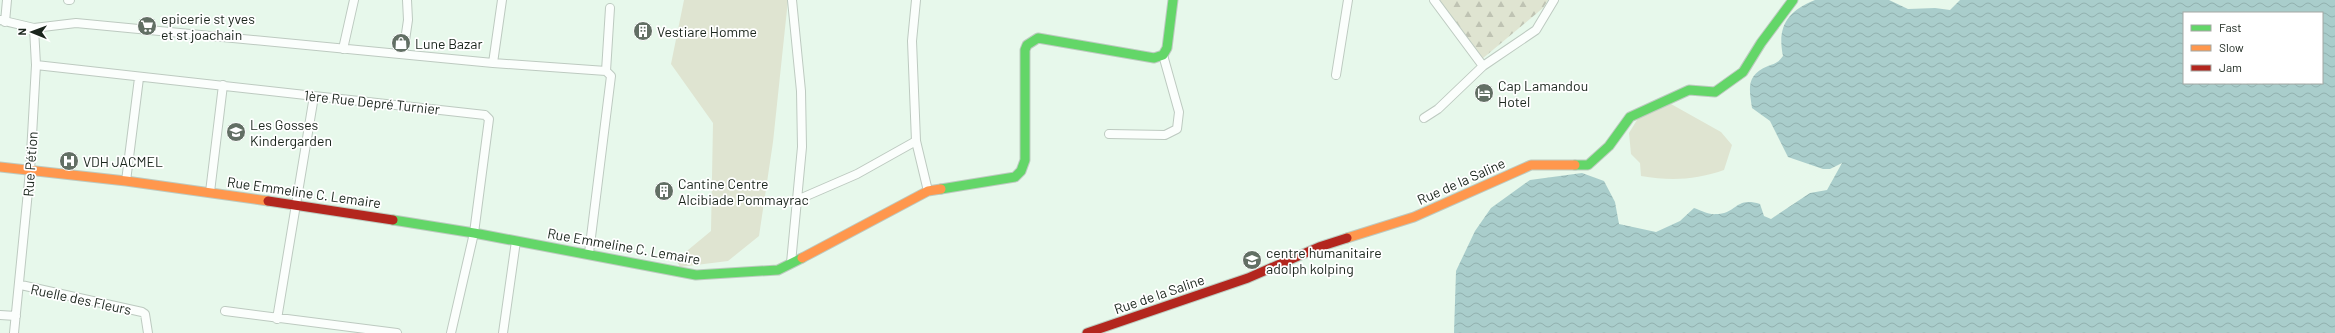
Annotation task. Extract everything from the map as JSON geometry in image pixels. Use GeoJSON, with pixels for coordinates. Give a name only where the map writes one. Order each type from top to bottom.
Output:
{"type":"FeatureCollection","features":[{"type":"Feature","properties":{"kind":"street"},"geometry":{"type":"LineString","coordinates":[[7,0],[3,21],[34,28],[76,23],[493,63],[606,72],[611,76],[588,253]]}},
{"type":"Feature","properties":{"kind":"street"},"geometry":{"type":"LineString","coordinates":[[343,49],[354,0]]}},
{"type":"Feature","properties":{"kind":"street"},"geometry":{"type":"LineString","coordinates":[[403,54],[408,20],[408,0]]}},
{"type":"Feature","properties":{"kind":"street"},"geometry":{"type":"LineString","coordinates":[[493,63],[502,0]]}},
{"type":"Feature","properties":{"kind":"street"},"geometry":{"type":"LineString","coordinates":[[791,263],[802,147],[802,91],[792,0]]}},
{"type":"Feature","properties":{"kind":"street"},"geometry":{"type":"LineString","coordinates":[[916,0],[912,41],[916,141],[928,191]]}},
{"type":"Feature","properties":{"kind":"street"},"geometry":{"type":"LineString","coordinates":[[1109,134],[1165,135],[1177,129],[1179,112],[1163,55],[1167,48],[1173,0]]}},
{"type":"Feature","properties":{"kind":"street"},"geometry":{"type":"LineString","coordinates":[[1336,75],[1348,0]]}},
{"type":"Feature","properties":{"kind":"street"},"geometry":{"type":"LineString","coordinates":[[1434,0],[1483,66]]}},
{"type":"Feature","properties":{"kind":"street"},"geometry":{"type":"LineString","coordinates":[[1424,118],[1438,109],[1483,66],[1536,30],[1554,0]]}},
{"type":"Feature","properties":{"kind":"street","name":"Rue de la Saline"},"geometry":{"type":"LineString","coordinates":[[1088,333],[1248,278],[1320,247],[1414,217],[1531,165],[1588,165],[1609,146],[1630,117],[1689,90],[1715,92],[1743,72],[1761,43],[1793,0]]}},
{"type":"Feature","properties":{"kind":"street"},"geometry":{"type":"LineString","coordinates":[[606,72],[610,8]]}},
{"type":"Feature","properties":{"kind":"street","name":"Rue Pétion"},"geometry":{"type":"LineString","coordinates":[[14,333],[21,286],[30,171],[36,65],[34,28]]}},
{"type":"Feature","properties":{"kind":"street","name":"Rue Emmeline C. Lemaire"},"geometry":{"type":"LineString","coordinates":[[0,167],[210,192],[474,233],[588,253],[696,275],[729,275],[778,270],[928,191],[1015,177],[1021,171],[1024,160],[1025,50],[1028,45],[1038,38],[1154,58],[1163,55]]}},
{"type":"Feature","properties":{"kind":"street","name":"1ère Rue Depré Turnier"},"geometry":{"type":"LineString","coordinates":[[36,65],[139,78],[223,85],[485,115],[489,119],[474,233],[451,333]]}},
{"type":"Feature","properties":{"kind":"street"},"geometry":{"type":"LineString","coordinates":[[126,181],[139,78]]}},
{"type":"Feature","properties":{"kind":"street"},"geometry":{"type":"LineString","coordinates":[[210,192],[223,85]]}},
{"type":"Feature","properties":{"kind":"street"},"geometry":{"type":"LineString","coordinates":[[278,319],[314,96]]}},
{"type":"Feature","properties":{"kind":"street"},"geometry":{"type":"LineString","coordinates":[[797,200],[856,174],[916,141]]}},
{"type":"Feature","properties":{"kind":"street"},"geometry":{"type":"LineString","coordinates":[[503,333],[516,241]]}},
{"type":"Feature","properties":{"kind":"street","name":"Ruelle des Fleurs"},"geometry":{"type":"LineString","coordinates":[[21,286],[142,312],[145,314],[148,333]]}},
{"type":"Feature","properties":{"kind":"street"},"geometry":{"type":"LineString","coordinates":[[225,311],[278,319],[397,333]]}},
{"type":"Feature","properties":{"kind":"street"},"geometry":{"type":"LineString","coordinates":[[0,315],[16,316]]}},
{"type":"Feature","properties":{"kind":"green space"},"geometry":{"type":"Polygon","coordinates":[[[684,0],[788,0],[773,142],[759,236],[728,261],[680,267],[676,260],[711,231],[713,123],[671,64],[684,0]]]}},
{"type":"Feature","properties":{"kind":"green space"},"geometry":{"type":"Polygon","coordinates":[[[1438,0],[1548,0],[1543,8],[1482,59],[1438,0]]]}},
{"type":"Feature","properties":{"kind":"green space"},"geometry":{"type":"Polygon","coordinates":[[[1671,104],[1721,132],[1732,145],[1724,170],[1703,176],[1683,179],[1663,179],[1641,176],[1640,163],[1631,154],[1629,133],[1640,115],[1671,104]]]}},
{"type":"Feature","properties":{"kind":"water"},"geometry":{"type":"Polygon","coordinates":[[[1815,0],[1889,0],[1908,9],[1935,8],[1950,10],[1960,0],[2335,0],[2335,333],[1454,333],[1456,271],[1475,231],[1491,208],[1530,180],[1582,173],[1604,181],[1615,202],[1619,224],[1656,232],[1680,221],[1694,208],[1716,214],[1728,211],[1746,202],[1760,204],[1764,216],[1771,219],[1810,193],[1827,190],[1842,163],[1830,169],[1823,169],[1788,157],[1770,121],[1752,108],[1750,88],[1752,78],[1761,70],[1780,60],[1783,56],[1783,28],[1786,21],[1797,9],[1815,0]]]}},
{"type":"Feature","properties":{"kind":"traffic: fast"},"geometry":{"type":"LineString","coordinates":[[941,189],[1015,177],[1021,171],[1025,160],[1025,50],[1027,45],[1038,38],[1154,58],[1163,55],[1167,48],[1173,0]]}},
{"type":"Feature","properties":{"kind":"traffic: fast"},"geometry":{"type":"LineString","coordinates":[[1575,165],[1588,165],[1609,146],[1630,117],[1689,90],[1715,92],[1743,72],[1761,43],[1793,0]]}},
{"type":"Feature","properties":{"kind":"traffic: fast"},"geometry":{"type":"LineString","coordinates":[[393,220],[474,233],[696,275],[778,270],[802,258]]}},
{"type":"Feature","properties":{"kind":"traffic: slow"},"geometry":{"type":"LineString","coordinates":[[1347,238],[1414,217],[1531,165],[1575,165]]}},
{"type":"Feature","properties":{"kind":"traffic: slow"},"geometry":{"type":"LineString","coordinates":[[0,167],[126,181],[268,201]]}},
{"type":"Feature","properties":{"kind":"traffic: slow"},"geometry":{"type":"LineString","coordinates":[[802,258],[928,191],[941,189]]}},
{"type":"Feature","properties":{"kind":"traffic: jam"},"geometry":{"type":"LineString","coordinates":[[268,201],[393,220]]}},
{"type":"Feature","properties":{"kind":"traffic: jam"},"geometry":{"type":"LineString","coordinates":[[1087,333],[1248,278],[1319,247],[1347,238]]}},
{"type":"Feature","properties":{"kind":"place","name":"epicerie st yves et st joachain"},"geometry":{"type":"Point","coordinates":[147,26]}},
{"type":"Feature","properties":{"kind":"place","name":"Vestiare Homme"},"geometry":{"type":"Point","coordinates":[643,31]}},
{"type":"Feature","properties":{"kind":"place","name":"Lune Bazar"},"geometry":{"type":"Point","coordinates":[401,43]}},
{"type":"Feature","properties":{"kind":"place","name":"Cap Lamandou Hotel"},"geometry":{"type":"Point","coordinates":[1484,93]}},
{"type":"Feature","properties":{"kind":"place","name":"Les Gosses Kindergarden"},"geometry":{"type":"Point","coordinates":[236,132]}},
{"type":"Feature","properties":{"kind":"place","name":"VDH JACMEL"},"geometry":{"type":"Point","coordinates":[69,161]}},
{"type":"Feature","properties":{"kind":"place","name":"Cantine Centre Alcibiade Pommayrac"},"geometry":{"type":"Point","coordinates":[664,191]}},
{"type":"Feature","properties":{"kind":"place","name":"centre humanitaire adolph kolping"},"geometry":{"type":"Point","coordinates":[1252,260]}}]}
